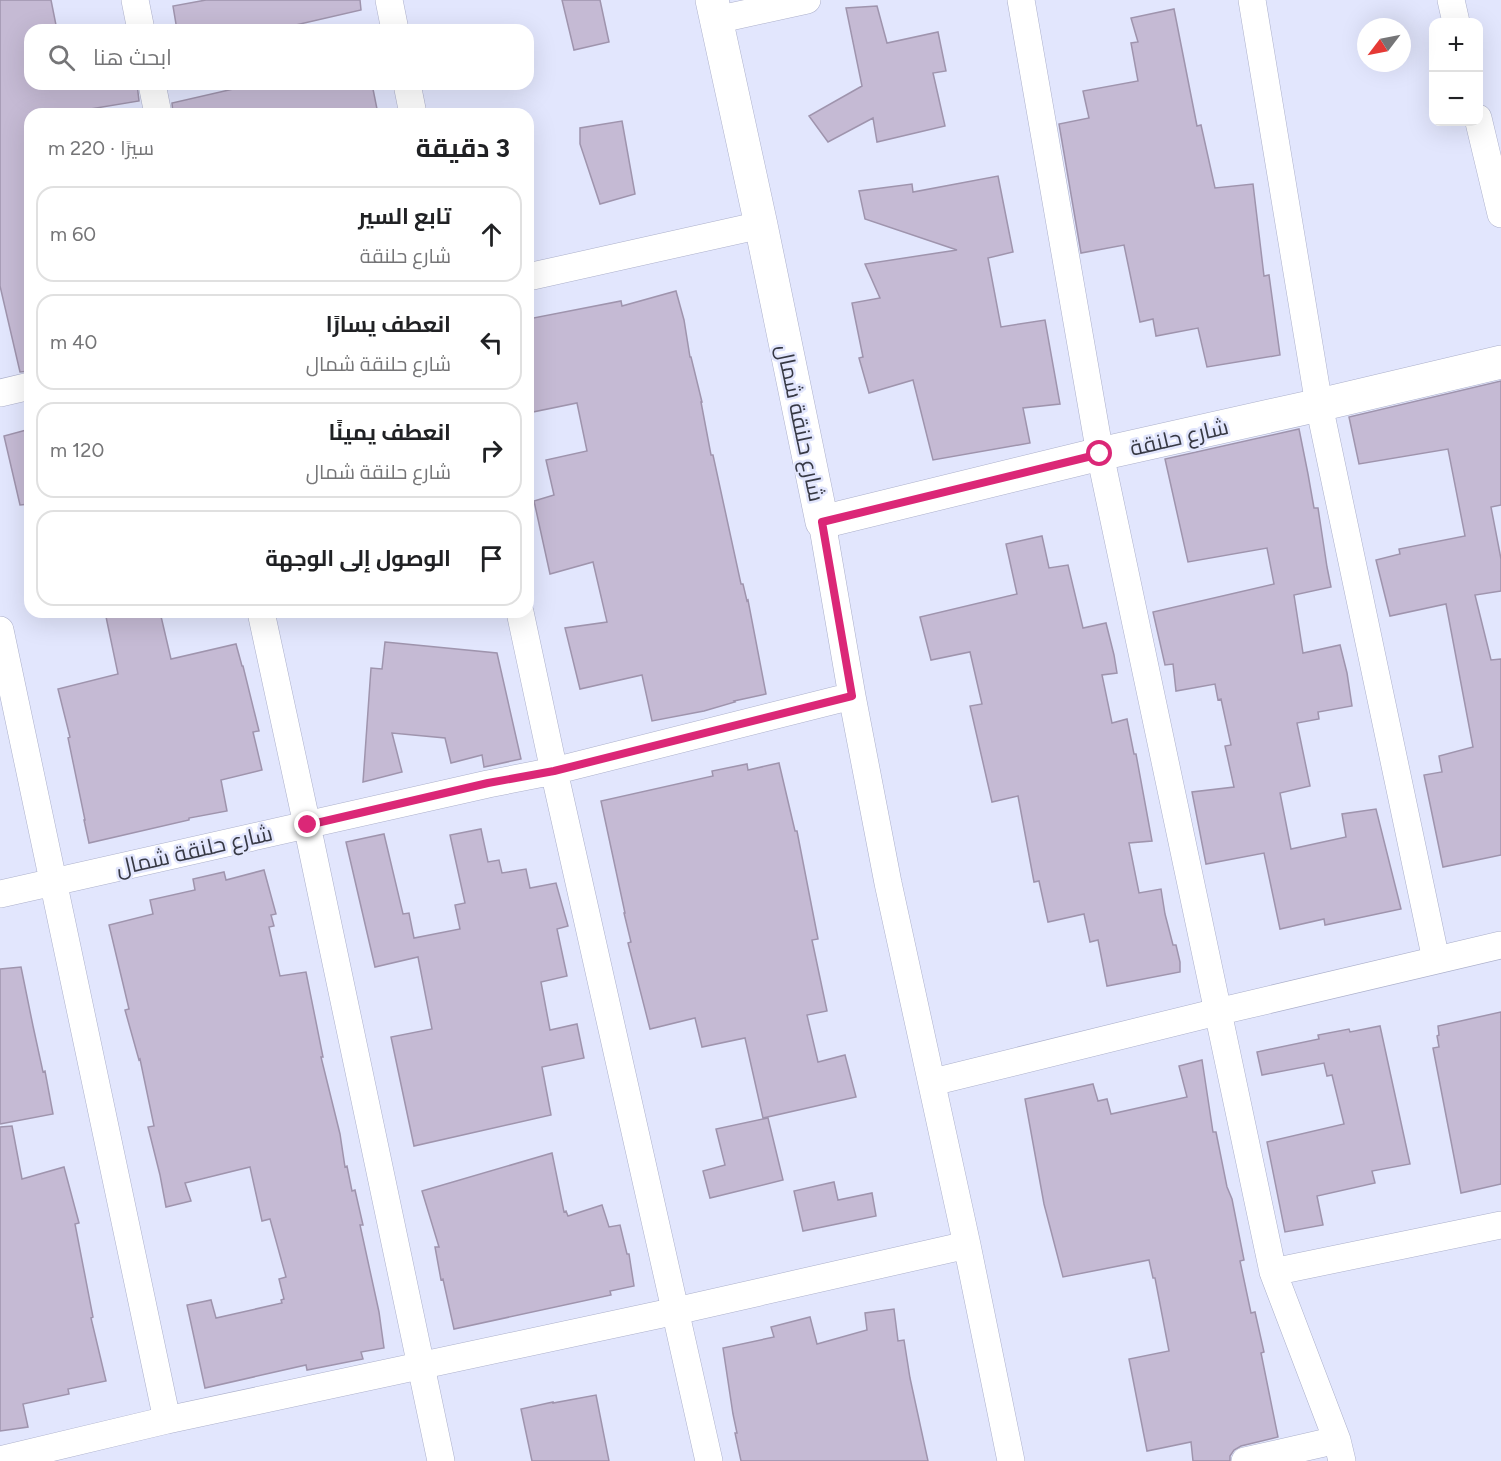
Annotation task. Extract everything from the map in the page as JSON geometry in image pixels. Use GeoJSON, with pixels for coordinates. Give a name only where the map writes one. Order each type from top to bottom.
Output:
{"type":"FeatureCollection","features":[{"type":"Feature","properties":{"kind":"street"},"geometry":{"type":"LineString","coordinates":[[135,0],[140,24]]}},
{"type":"Feature","properties":{"kind":"street"},"geometry":{"type":"LineString","coordinates":[[389,0],[394,24]]}},
{"type":"Feature","properties":{"kind":"street"},"geometry":{"type":"LineString","coordinates":[[714,10],[807,0]]}},
{"type":"Feature","properties":{"kind":"street"},"geometry":{"type":"LineString","coordinates":[[1021,0],[1100,454],[1273,1272],[1340,1450],[1245,1461]]}},
{"type":"Feature","properties":{"kind":"street"},"geometry":{"type":"LineString","coordinates":[[1252,0],[1319,405],[1436,960]]}},
{"type":"Feature","properties":{"kind":"street"},"geometry":{"type":"LineString","coordinates":[[1451,0],[1455,18]]}},
{"type":"Feature","properties":{"kind":"street","name":"شارع حلنقة شمال"},"geometry":{"type":"LineString","coordinates":[[0,894],[488,783],[554,771],[852,696],[822,522],[714,10]]}},
{"type":"Feature","properties":{"kind":"street"},"geometry":{"type":"LineString","coordinates":[[153,90],[157,108]]}},
{"type":"Feature","properties":{"kind":"street"},"geometry":{"type":"LineString","coordinates":[[408,90],[412,108]]}},
{"type":"Feature","properties":{"kind":"street"},"geometry":{"type":"LineString","coordinates":[[1481,126],[1501,214]]}},
{"type":"Feature","properties":{"kind":"street"},"geometry":{"type":"LineString","coordinates":[[534,276],[761,225]]}},
{"type":"Feature","properties":{"kind":"street","name":"شارع حلنقة"},"geometry":{"type":"LineString","coordinates":[[822,522],[1100,454],[1501,362]]}},
{"type":"Feature","properties":{"kind":"street"},"geometry":{"type":"LineString","coordinates":[[0,393],[24,387]]}},
{"type":"Feature","properties":{"kind":"street"},"geometry":{"type":"LineString","coordinates":[[262,618],[441,1461]]}},
{"type":"Feature","properties":{"kind":"street"},"geometry":{"type":"LineString","coordinates":[[521,618],[709,1461]]}},
{"type":"Feature","properties":{"kind":"street"},"geometry":{"type":"LineString","coordinates":[[0,630],[167,1420]]}},
{"type":"Feature","properties":{"kind":"street"},"geometry":{"type":"LineString","coordinates":[[852,696],[888,883],[968,1245],[1011,1461]]}},
{"type":"Feature","properties":{"kind":"street"},"geometry":{"type":"LineString","coordinates":[[933,1082],[1217,1011],[1501,945]]}},
{"type":"Feature","properties":{"kind":"street"},"geometry":{"type":"LineString","coordinates":[[1273,1272],[1501,1225]]}},
{"type":"Feature","properties":{"kind":"street"},"geometry":{"type":"LineString","coordinates":[[0,1460],[167,1420],[675,1311],[968,1245]]}},
{"type":"Feature","properties":{"kind":"building"},"geometry":{"type":"Polygon","coordinates":[[[0,0],[51,0],[56,24],[24,24],[24,90],[138,90],[139,101],[96,108],[24,108],[24,372],[20,372],[0,286],[0,0]]]}},
{"type":"Feature","properties":{"kind":"building"},"geometry":{"type":"Polygon","coordinates":[[[206,0],[360,0],[361,10],[300,24],[176,24],[173,6],[206,0]]]}},
{"type":"Feature","properties":{"kind":"building"},"geometry":{"type":"Polygon","coordinates":[[[562,0],[600,0],[609,42],[574,50],[562,0]]]}},
{"type":"Feature","properties":{"kind":"building"},"geometry":{"type":"Polygon","coordinates":[[[877,6],[887,43],[938,32],[946,71],[933,73],[945,126],[877,142],[873,118],[828,142],[809,116],[862,86],[846,8],[877,6]]]}},
{"type":"Feature","properties":{"kind":"building"},"geometry":{"type":"Polygon","coordinates":[[[1174,9],[1197,126],[1201,125],[1215,188],[1253,184],[1264,276],[1269,275],[1280,355],[1207,367],[1198,328],[1156,336],[1153,319],[1140,322],[1124,245],[1081,253],[1059,124],[1089,118],[1083,91],[1138,81],[1131,43],[1138,42],[1131,18],[1174,9]]]}},
{"type":"Feature","properties":{"kind":"building"},"geometry":{"type":"Polygon","coordinates":[[[229,90],[373,90],[377,108],[172,108],[172,103],[229,90]]]}},
{"type":"Feature","properties":{"kind":"building"},"geometry":{"type":"Polygon","coordinates":[[[622,121],[635,194],[600,204],[580,144],[580,128],[622,121]]]}},
{"type":"Feature","properties":{"kind":"building"},"geometry":{"type":"Polygon","coordinates":[[[998,176],[1013,252],[988,258],[1001,327],[1045,320],[1060,404],[1023,408],[1030,443],[933,460],[913,380],[869,393],[859,358],[863,357],[852,303],[880,298],[865,264],[957,250],[865,219],[859,191],[912,184],[913,192],[998,176]]]}},
{"type":"Feature","properties":{"kind":"building"},"geometry":{"type":"Polygon","coordinates":[[[676,291],[741,584],[743,584],[748,600],[766,694],[704,711],[652,721],[642,675],[580,689],[565,628],[607,622],[593,562],[550,574],[534,501],[554,495],[546,460],[587,451],[577,403],[534,412],[534,318],[621,301],[622,306],[676,291]]]}},
{"type":"Feature","properties":{"kind":"building"},"geometry":{"type":"Polygon","coordinates":[[[1501,381],[1501,505],[1491,507],[1501,559],[1501,591],[1475,595],[1491,660],[1501,659],[1501,855],[1443,867],[1424,775],[1442,772],[1439,756],[1473,747],[1446,604],[1390,616],[1376,560],[1400,554],[1399,549],[1465,536],[1448,449],[1359,464],[1349,417],[1501,381]]]}},
{"type":"Feature","properties":{"kind":"building"},"geometry":{"type":"Polygon","coordinates":[[[1299,429],[1314,508],[1318,508],[1331,587],[1294,595],[1303,653],[1340,645],[1352,706],[1318,712],[1319,719],[1297,723],[1310,786],[1280,793],[1291,849],[1346,837],[1342,814],[1376,809],[1401,909],[1325,925],[1324,919],[1280,929],[1264,853],[1206,864],[1192,792],[1234,787],[1225,746],[1231,745],[1221,699],[1218,700],[1215,684],[1176,691],[1173,664],[1165,665],[1153,612],[1274,584],[1267,548],[1188,562],[1165,459],[1299,429]]]}},
{"type":"Feature","properties":{"kind":"building"},"geometry":{"type":"Polygon","coordinates":[[[24,431],[24,505],[20,505],[4,436],[24,431]]]}},
{"type":"Feature","properties":{"kind":"building"},"geometry":{"type":"Polygon","coordinates":[[[1042,536],[1049,568],[1068,565],[1083,628],[1106,623],[1117,673],[1102,675],[1112,723],[1127,719],[1152,841],[1129,843],[1139,893],[1161,889],[1173,945],[1176,945],[1180,962],[1180,972],[1107,986],[1098,940],[1090,942],[1084,914],[1048,922],[1039,881],[1034,882],[1018,796],[992,802],[970,706],[982,704],[970,652],[931,660],[920,617],[1017,594],[1006,544],[1042,536]]]}},
{"type":"Feature","properties":{"kind":"building"},"geometry":{"type":"Polygon","coordinates":[[[106,618],[161,618],[171,659],[236,644],[259,731],[253,732],[262,770],[221,780],[227,811],[89,843],[68,738],[70,737],[58,689],[118,674],[106,618]]]}},
{"type":"Feature","properties":{"kind":"building"},"geometry":{"type":"Polygon","coordinates":[[[385,642],[497,653],[521,759],[484,767],[482,755],[451,763],[445,738],[392,733],[402,772],[363,782],[371,668],[382,669],[385,642]]]}},
{"type":"Feature","properties":{"kind":"building"},"geometry":{"type":"Polygon","coordinates":[[[779,763],[795,831],[797,831],[818,939],[812,940],[827,1011],[807,1015],[818,1062],[845,1055],[856,1097],[763,1118],[745,1038],[702,1047],[695,1018],[650,1029],[628,943],[631,942],[601,801],[713,776],[712,771],[747,764],[748,770],[779,763]]]}},
{"type":"Feature","properties":{"kind":"building"},"geometry":{"type":"Polygon","coordinates":[[[481,829],[488,862],[499,860],[502,873],[526,869],[530,888],[556,883],[568,926],[557,929],[567,976],[541,982],[550,1030],[577,1024],[584,1058],[542,1067],[551,1115],[414,1146],[391,1037],[432,1029],[418,957],[375,967],[346,842],[384,834],[403,914],[409,913],[414,938],[460,929],[455,905],[465,903],[450,835],[481,829]]]}},
{"type":"Feature","properties":{"kind":"building"},"geometry":{"type":"Polygon","coordinates":[[[264,870],[276,914],[271,915],[274,926],[269,927],[280,976],[306,972],[323,1057],[321,1057],[340,1134],[345,1167],[347,1166],[352,1191],[355,1190],[363,1225],[360,1225],[379,1312],[384,1348],[361,1352],[363,1359],[307,1370],[306,1365],[205,1388],[187,1305],[211,1300],[216,1318],[282,1303],[281,1300],[284,1299],[279,1279],[286,1277],[270,1219],[262,1221],[250,1167],[185,1183],[191,1201],[166,1207],[148,1127],[154,1126],[140,1059],[125,1010],[129,1009],[109,925],[153,914],[150,900],[195,890],[193,879],[224,872],[226,880],[264,870]]]}},
{"type":"Feature","properties":{"kind":"building"},"geometry":{"type":"Polygon","coordinates":[[[21,967],[53,1114],[0,1124],[0,969],[21,967]]]}},
{"type":"Feature","properties":{"kind":"building"},"geometry":{"type":"Polygon","coordinates":[[[1501,1012],[1501,1184],[1461,1193],[1433,1048],[1439,1047],[1438,1026],[1501,1012]]]}},
{"type":"Feature","properties":{"kind":"building"},"geometry":{"type":"Polygon","coordinates":[[[1380,1026],[1410,1164],[1372,1171],[1375,1183],[1317,1196],[1323,1225],[1285,1232],[1267,1142],[1344,1124],[1332,1075],[1327,1076],[1324,1063],[1262,1075],[1257,1052],[1319,1039],[1318,1035],[1380,1026]]]}},
{"type":"Feature","properties":{"kind":"building"},"geometry":{"type":"Polygon","coordinates":[[[1202,1060],[1213,1132],[1216,1132],[1227,1187],[1232,1199],[1244,1260],[1240,1261],[1251,1313],[1255,1312],[1264,1352],[1261,1353],[1278,1437],[1241,1446],[1234,1450],[1230,1461],[1193,1461],[1191,1442],[1147,1451],[1129,1359],[1169,1351],[1155,1278],[1153,1278],[1149,1260],[1063,1277],[1044,1204],[1025,1099],[1093,1084],[1098,1101],[1107,1099],[1111,1114],[1187,1097],[1179,1066],[1202,1060]]]}},
{"type":"Feature","properties":{"kind":"building"},"geometry":{"type":"Polygon","coordinates":[[[768,1118],[783,1180],[710,1198],[703,1171],[725,1165],[716,1129],[768,1118]]]}},
{"type":"Feature","properties":{"kind":"building"},"geometry":{"type":"Polygon","coordinates":[[[12,1126],[22,1179],[64,1167],[79,1223],[75,1224],[93,1317],[91,1318],[106,1381],[68,1389],[69,1394],[23,1404],[28,1427],[0,1431],[0,1127],[12,1126]]]}},
{"type":"Feature","properties":{"kind":"building"},"geometry":{"type":"Polygon","coordinates":[[[552,1153],[564,1212],[566,1211],[568,1216],[602,1205],[609,1227],[620,1225],[627,1254],[629,1254],[634,1286],[610,1291],[611,1295],[454,1329],[435,1247],[439,1247],[422,1191],[552,1153]]]}},
{"type":"Feature","properties":{"kind":"building"},"geometry":{"type":"Polygon","coordinates":[[[834,1182],[838,1200],[872,1193],[876,1216],[803,1231],[794,1191],[834,1182]]]}},
{"type":"Feature","properties":{"kind":"building"},"geometry":{"type":"Polygon","coordinates":[[[894,1309],[898,1341],[904,1340],[928,1461],[741,1461],[723,1348],[774,1337],[771,1327],[810,1317],[817,1344],[867,1330],[865,1313],[894,1309]]]}},
{"type":"Feature","properties":{"kind":"building"},"geometry":{"type":"Polygon","coordinates":[[[596,1395],[609,1461],[532,1461],[521,1409],[596,1395]]]}},
{"type":"Feature","properties":{"kind":"route"},"geometry":{"type":"LineString","coordinates":[[308,825],[488,783],[554,771],[852,696],[822,522],[1100,454]]}}]}
